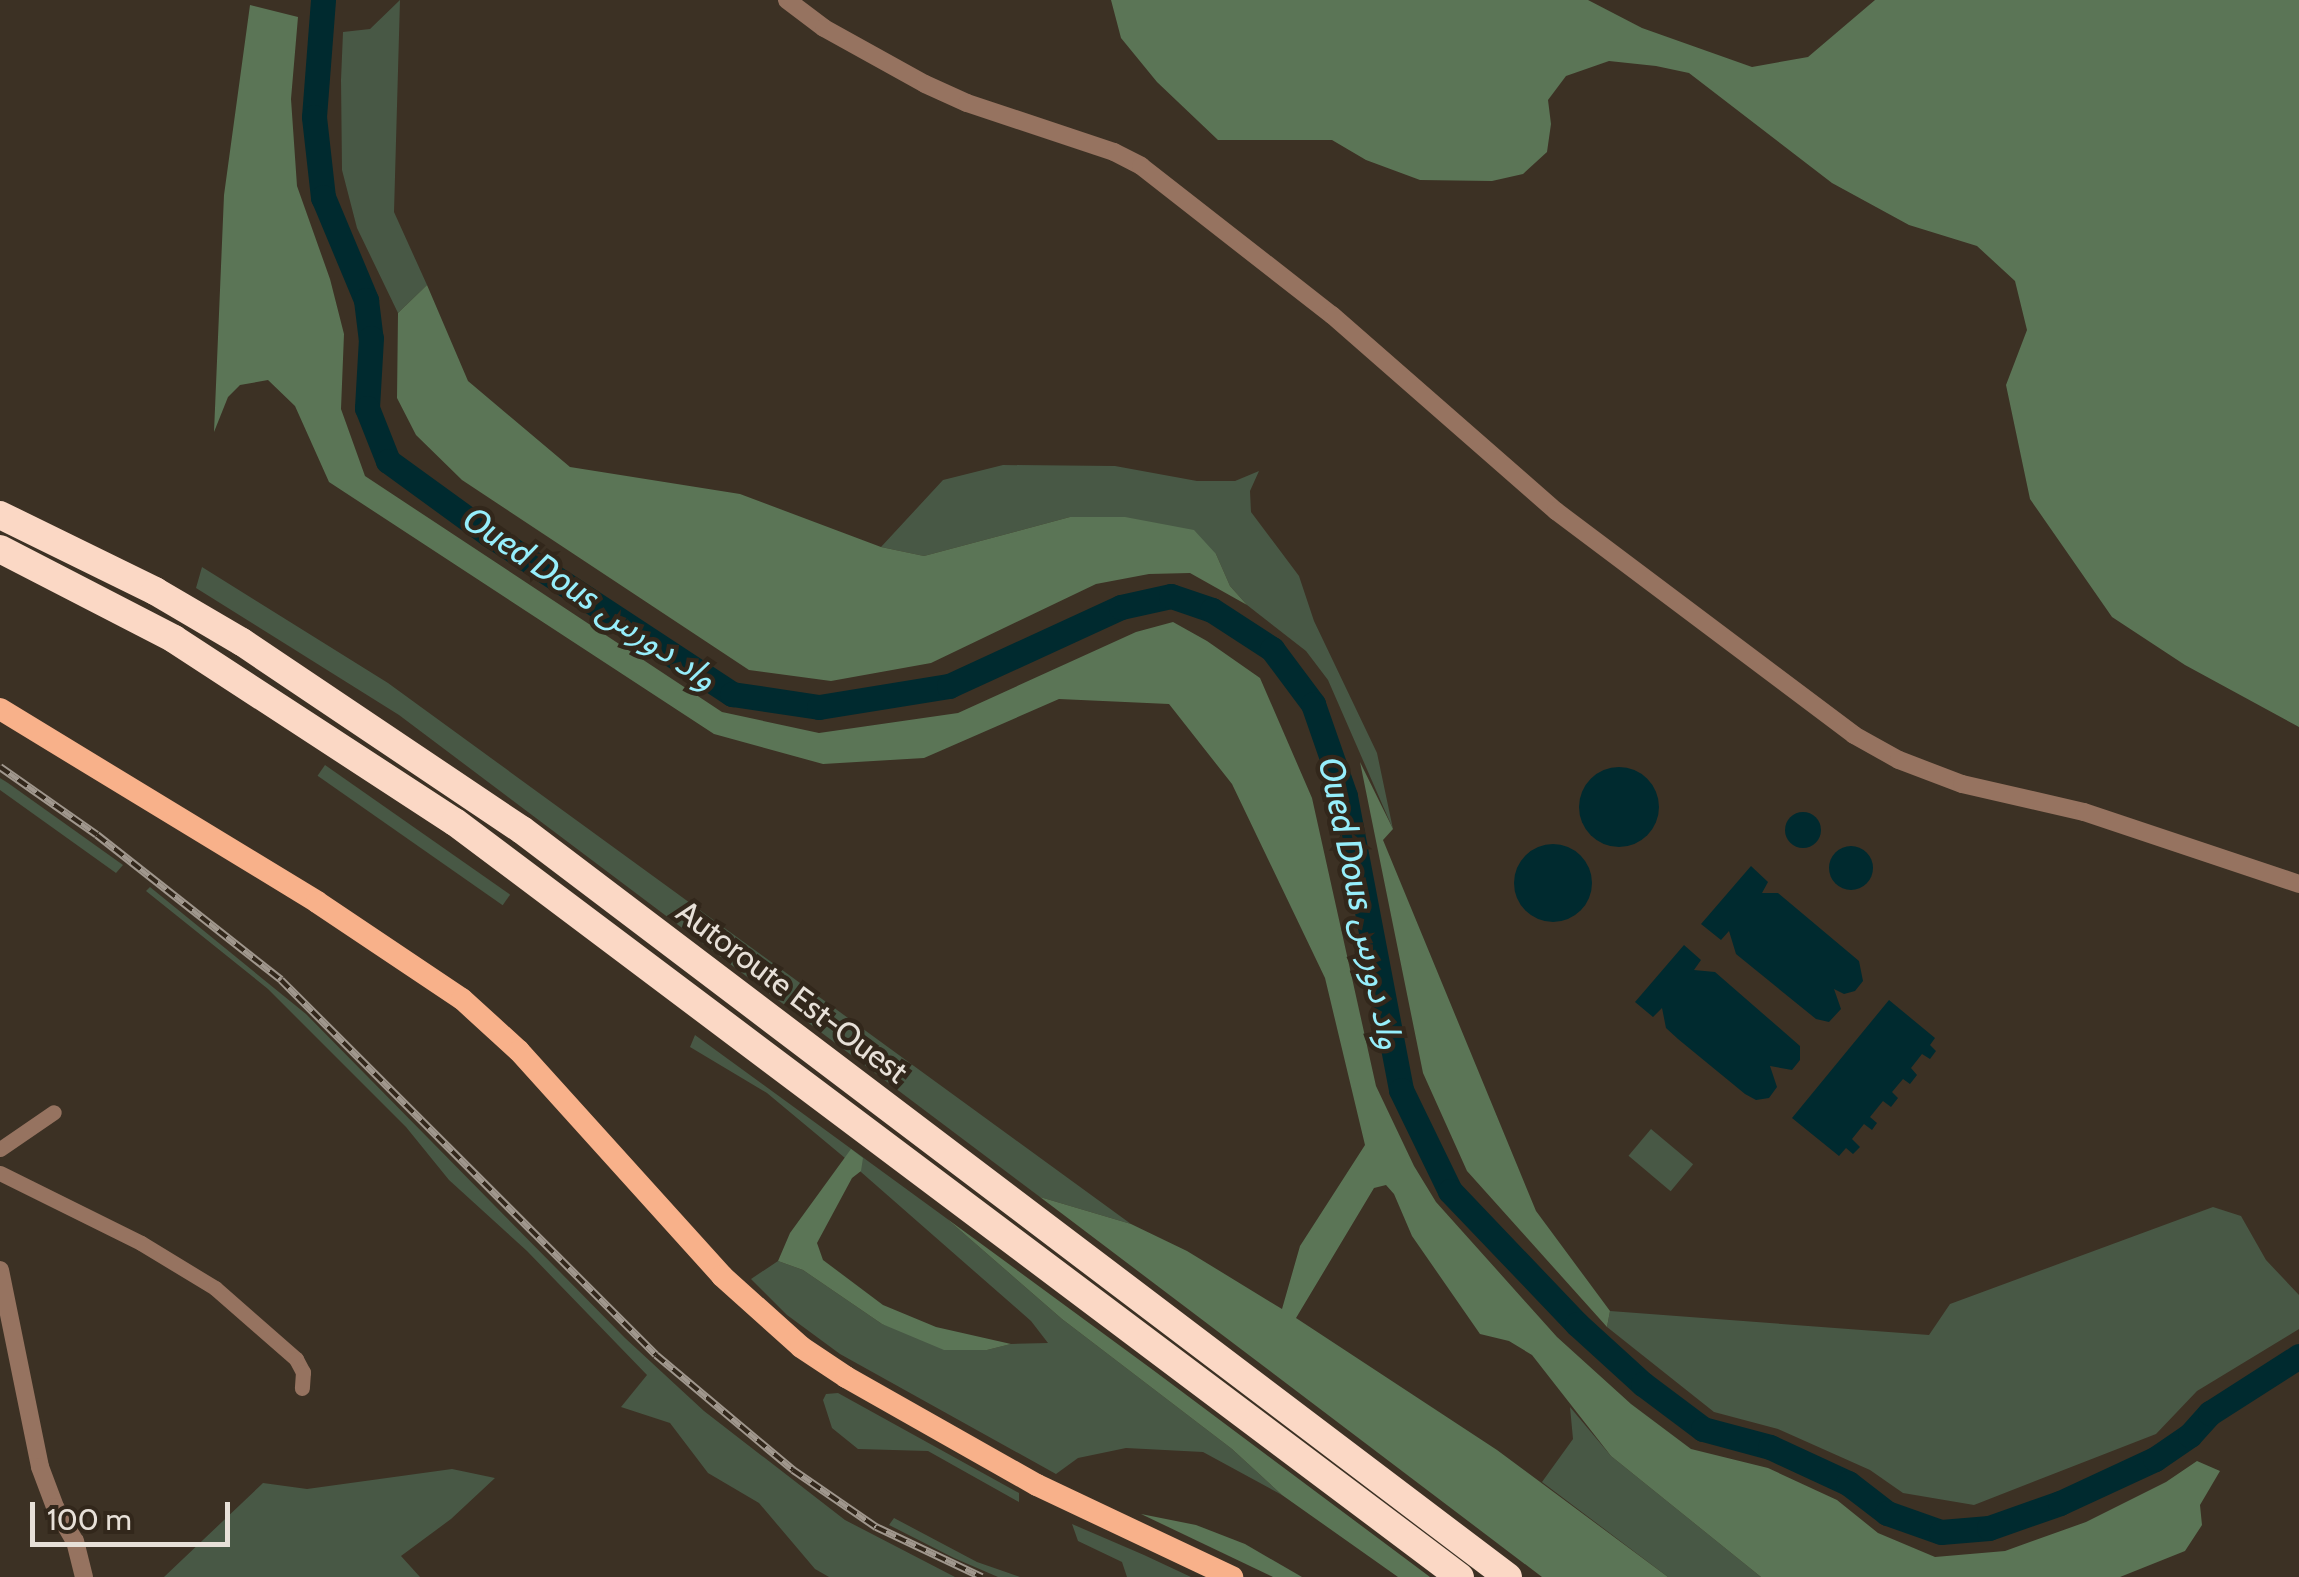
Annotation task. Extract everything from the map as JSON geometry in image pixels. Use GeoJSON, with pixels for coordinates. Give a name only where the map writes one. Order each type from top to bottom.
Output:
{"type":"FeatureCollection","features":[{"type":"Feature","properties":{"kind":"highway","name":"Autoroute Est-Ouest"},"geometry":{"type":"LineString","coordinates":[[0,515],[155,590],[242,642],[522,830],[1508,1577]]}},
{"type":"Feature","properties":{"kind":"highway","name":"Autoroute Est-Ouest"},"geometry":{"type":"LineString","coordinates":[[0,550],[174,638],[455,822],[1460,1577]]}},
{"type":"Feature","properties":{"kind":"main road"},"geometry":{"type":"LineString","coordinates":[[0,709],[317,902],[462,999],[520,1051],[722,1276],[801,1347],[862,1387],[1038,1485],[1232,1577]]}},
{"type":"Feature","properties":{"kind":"street"},"geometry":{"type":"LineString","coordinates":[[788,0],[824,28],[925,84],[1114,152],[1156,177],[1332,315],[1556,511],[1854,735],[1899,760],[1962,784],[2084,812],[2299,884]]}},
{"type":"Feature","properties":{"kind":"street"},"geometry":{"type":"LineString","coordinates":[[0,1148],[54,1112]]}},
{"type":"Feature","properties":{"kind":"street"},"geometry":{"type":"LineString","coordinates":[[0,1173],[142,1242],[214,1288],[296,1360],[303,1372],[302,1388]]}},
{"type":"Feature","properties":{"kind":"street"},"geometry":{"type":"LineString","coordinates":[[0,1270],[40,1467],[54,1507],[74,1541],[84,1577]]}},
{"type":"Feature","properties":{"kind":"green space"},"geometry":{"type":"Polygon","coordinates":[[[400,0],[394,212],[427,285],[398,313],[357,228],[342,170],[341,80],[343,32],[370,29],[400,0]]]}},
{"type":"Feature","properties":{"kind":"green space"},"geometry":{"type":"Polygon","coordinates":[[[1111,0],[1588,0],[1642,28],[1752,67],[1808,57],[1875,0],[2299,0],[2299,727],[2185,665],[2112,617],[2030,499],[2006,385],[2027,330],[2015,281],[1977,246],[1909,225],[1832,183],[1689,73],[1656,66],[1609,61],[1566,76],[1548,100],[1551,124],[1547,152],[1523,174],[1492,181],[1420,180],[1366,160],[1332,140],[1218,140],[1157,82],[1121,38],[1111,0]]]}},
{"type":"Feature","properties":{"kind":"green space"},"geometry":{"type":"Polygon","coordinates":[[[250,5],[298,17],[291,99],[297,186],[330,279],[344,334],[341,409],[365,476],[722,712],[819,733],[958,713],[1136,632],[1173,622],[1207,641],[1260,678],[1312,798],[1376,1086],[1414,1166],[1436,1202],[1557,1337],[1631,1404],[1691,1449],[1768,1468],[1837,1500],[1878,1533],[1935,1557],[2005,1551],[2086,1522],[2166,1482],[2197,1461],[2220,1471],[2200,1505],[2202,1525],[2185,1551],[2120,1577],[1761,1577],[1611,1456],[1532,1355],[1509,1341],[1480,1334],[1412,1236],[1394,1194],[1386,1185],[1374,1188],[1296,1318],[1497,1450],[1668,1577],[1542,1577],[1040,1197],[1131,1224],[1187,1251],[1282,1309],[1300,1246],[1365,1145],[1325,978],[1232,784],[1169,704],[1059,699],[924,758],[823,764],[714,734],[329,482],[295,406],[268,380],[240,385],[228,397],[214,432],[224,195],[250,5]]]}},
{"type":"Feature","properties":{"kind":"green space"},"geometry":{"type":"Polygon","coordinates":[[[427,285],[468,381],[570,467],[740,494],[881,547],[924,556],[1070,517],[1125,517],[1194,530],[1216,554],[1230,586],[1247,605],[1190,573],[1149,574],[1096,584],[931,663],[831,681],[749,670],[462,480],[416,435],[397,398],[398,313],[427,285]]]}},
{"type":"Feature","properties":{"kind":"green space"},"geometry":{"type":"Polygon","coordinates":[[[1003,465],[1115,466],[1197,481],[1235,481],[1259,471],[1250,491],[1251,512],[1299,576],[1314,621],[1377,753],[1393,829],[1328,680],[1306,651],[1247,605],[1230,586],[1216,554],[1070,517],[924,556],[881,547],[943,480],[1003,465]]]}},
{"type":"Feature","properties":{"kind":"green space"},"geometry":{"type":"Polygon","coordinates":[[[202,567],[388,683],[1131,1224],[1040,1197],[399,715],[196,588],[202,567]]]}},
{"type":"Feature","properties":{"kind":"green space"},"geometry":{"type":"Polygon","coordinates":[[[1360,762],[1393,829],[1383,840],[1536,1211],[1610,1311],[1607,1327],[1467,1171],[1423,1073],[1360,762]]]}},
{"type":"Feature","properties":{"kind":"green space"},"geometry":{"type":"Polygon","coordinates":[[[325,765],[510,895],[503,905],[318,776],[325,765]]]}},
{"type":"Feature","properties":{"kind":"green space"},"geometry":{"type":"Polygon","coordinates":[[[0,778],[123,865],[116,873],[0,790],[0,778]]]}},
{"type":"Feature","properties":{"kind":"green space"},"geometry":{"type":"Polygon","coordinates":[[[150,887],[306,1014],[625,1338],[704,1411],[845,1520],[955,1577],[829,1577],[815,1569],[759,1503],[708,1473],[670,1423],[621,1407],[647,1375],[527,1251],[449,1180],[406,1127],[268,989],[146,891],[150,887]]]}},
{"type":"Feature","properties":{"kind":"green space"},"geometry":{"type":"Polygon","coordinates":[[[695,1035],[946,1218],[1062,1319],[1232,1449],[1282,1495],[1203,1452],[1126,1448],[1078,1458],[1056,1474],[840,1354],[787,1315],[751,1279],[778,1261],[803,1270],[882,1324],[987,1350],[1011,1344],[1048,1343],[1031,1321],[767,1093],[690,1047],[695,1035]]]}},
{"type":"Feature","properties":{"kind":"green space"},"geometry":{"type":"Polygon","coordinates":[[[1651,1129],[1693,1164],[1671,1191],[1629,1156],[1651,1129]]]}},
{"type":"Feature","properties":{"kind":"green space"},"geometry":{"type":"Polygon","coordinates":[[[851,1149],[863,1158],[861,1171],[852,1178],[817,1243],[823,1260],[883,1305],[936,1327],[1011,1344],[987,1350],[944,1350],[882,1324],[803,1270],[778,1261],[790,1233],[851,1149]]]}},
{"type":"Feature","properties":{"kind":"green space"},"geometry":{"type":"Polygon","coordinates":[[[2213,1207],[2241,1216],[2266,1260],[2299,1295],[2299,1329],[2197,1391],[2156,1434],[1974,1505],[1903,1493],[1870,1470],[1778,1429],[1714,1412],[1607,1327],[1610,1311],[1929,1335],[1950,1304],[2213,1207]]]}},
{"type":"Feature","properties":{"kind":"green space"},"geometry":{"type":"Polygon","coordinates":[[[946,1218],[1430,1577],[1398,1577],[1282,1495],[1232,1449],[1062,1319],[946,1218]]]}},
{"type":"Feature","properties":{"kind":"green space"},"geometry":{"type":"Polygon","coordinates":[[[838,1393],[1019,1493],[1019,1502],[928,1451],[858,1449],[832,1428],[823,1400],[826,1394],[838,1393]]]}},
{"type":"Feature","properties":{"kind":"green space"},"geometry":{"type":"Polygon","coordinates":[[[1570,1407],[1611,1456],[1761,1577],[1668,1577],[1542,1482],[1573,1439],[1570,1407]]]}},
{"type":"Feature","properties":{"kind":"green space"},"geometry":{"type":"Polygon","coordinates":[[[452,1469],[495,1478],[451,1519],[401,1556],[420,1577],[164,1577],[263,1483],[307,1489],[452,1469]]]}},
{"type":"Feature","properties":{"kind":"green space"},"geometry":{"type":"Polygon","coordinates":[[[1141,1514],[1196,1525],[1245,1544],[1302,1577],[1273,1577],[1141,1514]]]}},
{"type":"Feature","properties":{"kind":"green space"},"geometry":{"type":"Polygon","coordinates":[[[894,1518],[977,1562],[1020,1577],[998,1577],[954,1558],[889,1525],[894,1518]]]}},
{"type":"Feature","properties":{"kind":"green space"},"geometry":{"type":"Polygon","coordinates":[[[1072,1524],[1191,1577],[1127,1577],[1122,1562],[1078,1541],[1072,1524]]]}},
{"type":"Feature","properties":{"kind":"water"},"geometry":{"type":"Polygon","coordinates":[[[1619,767],[1634,770],[1647,779],[1656,792],[1656,822],[1647,835],[1634,844],[1619,847],[1604,844],[1591,835],[1582,822],[1579,807],[1582,792],[1591,779],[1604,770],[1619,767]]]}},
{"type":"Feature","properties":{"kind":"water"},"geometry":{"type":"Polygon","coordinates":[[[1803,812],[1816,817],[1821,830],[1816,843],[1803,848],[1790,843],[1785,830],[1790,817],[1803,812]]]}},
{"type":"Feature","properties":{"kind":"water"},"geometry":{"type":"Polygon","coordinates":[[[1553,844],[1581,855],[1592,883],[1581,911],[1553,922],[1525,911],[1514,883],[1525,855],[1553,844]]]}},
{"type":"Feature","properties":{"kind":"water"},"geometry":{"type":"Polygon","coordinates":[[[1851,846],[1867,852],[1873,868],[1867,884],[1851,890],[1835,884],[1829,868],[1835,852],[1851,846]]]}},
{"type":"Feature","properties":{"kind":"water"},"geometry":{"type":"Polygon","coordinates":[[[1751,866],[1768,882],[1762,893],[1778,893],[1859,961],[1863,981],[1855,991],[1844,994],[1834,989],[1841,1009],[1829,1022],[1816,1019],[1736,954],[1729,931],[1721,940],[1701,924],[1751,866]]]}},
{"type":"Feature","properties":{"kind":"water"},"geometry":{"type":"Polygon","coordinates":[[[1684,945],[1701,960],[1694,970],[1715,972],[1800,1046],[1800,1060],[1792,1070],[1770,1066],[1777,1087],[1769,1098],[1756,1100],[1745,1094],[1678,1039],[1666,1028],[1662,1008],[1653,1017],[1635,1002],[1684,945]]]}},
{"type":"Feature","properties":{"kind":"water"},"geometry":{"type":"Polygon","coordinates":[[[1889,1000],[1935,1038],[1930,1045],[1936,1051],[1930,1059],[1922,1054],[1911,1068],[1917,1075],[1910,1084],[1903,1079],[1892,1092],[1898,1098],[1891,1107],[1883,1101],[1870,1117],[1877,1123],[1872,1130],[1864,1124],[1852,1139],[1860,1147],[1853,1154],[1846,1148],[1839,1156],[1792,1118],[1889,1000]]]}},
{"type":"Feature","properties":{"kind":"waterway","name":"Oued Dous واد دورس"},"geometry":{"type":"LineString","coordinates":[[323,0],[314,117],[323,197],[366,300],[371,338],[367,408],[388,461],[490,535],[732,694],[819,707],[949,686],[1121,607],[1171,596],[1212,610],[1272,649],[1313,704],[1345,796],[1401,1090],[1450,1191],[1577,1324],[1643,1384],[1703,1429],[1770,1447],[1848,1483],[1887,1513],[1941,1532],[1989,1528],[2060,1503],[2155,1459],[2190,1435],[2210,1413],[2299,1356]]}},
{"type":"Feature","properties":{"kind":"railway"},"geometry":{"type":"LineString","coordinates":[[0,767],[97,835],[281,980],[656,1355],[793,1470],[876,1527],[982,1577]]}}]}
